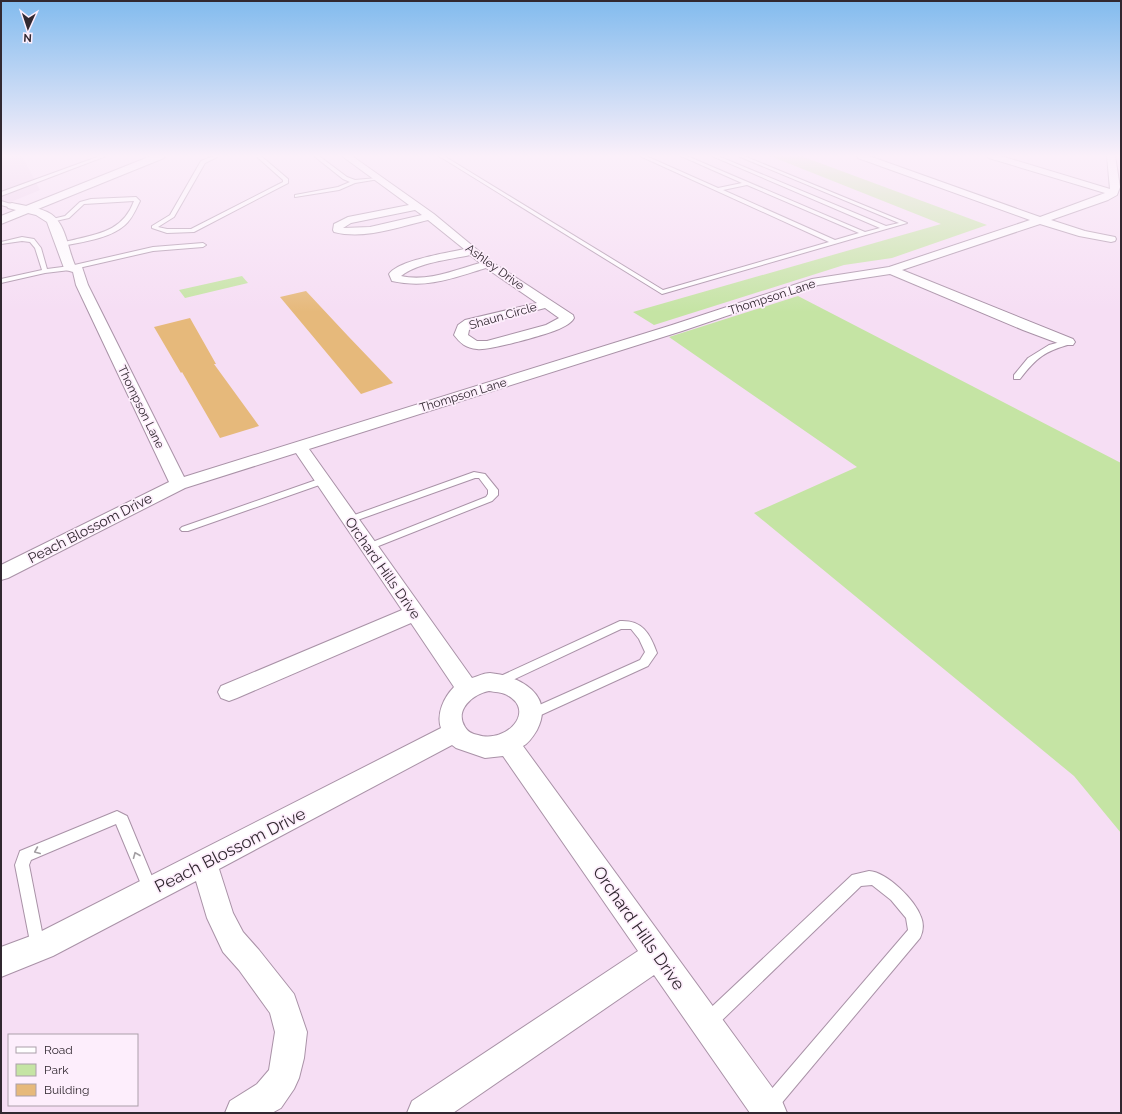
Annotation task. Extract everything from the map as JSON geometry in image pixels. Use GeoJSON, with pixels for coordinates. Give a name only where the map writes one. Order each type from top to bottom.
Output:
{"type":"FeatureCollection","features":[{"type":"Feature","properties":{"kind":"main road"},"geometry":{"type":"LineString","coordinates":[[1,220],[32,208]]}},
{"type":"Feature","properties":{"kind":"street"},"geometry":{"type":"LineString","coordinates":[[12,208],[27,210],[44,215],[52,220]]}},
{"type":"Feature","properties":{"kind":"street"},"geometry":{"type":"LineString","coordinates":[[411,208],[348,220],[338,226],[338,230],[344,232],[365,231],[430,216]]}},
{"type":"Feature","properties":{"kind":"street","name":"Ashley Drive"},"geometry":{"type":"LineString","coordinates":[[418,208],[430,216],[488,264],[568,318]]}},
{"type":"Feature","properties":{"kind":"street"},"geometry":{"type":"LineString","coordinates":[[1006,208],[1083,234],[1111,239]]}},
{"type":"Feature","properties":{"kind":"street","name":"Thompson Lane"},"geometry":{"type":"LineString","coordinates":[[52,220],[70,268],[78,269],[82,285],[179,484],[677,328],[816,282],[890,270],[957,249],[1075,208]]}},
{"type":"Feature","properties":{"kind":"street"},"geometry":{"type":"LineString","coordinates":[[472,251],[411,265],[395,274],[396,278],[414,282],[428,280],[488,264]]}},
{"type":"Feature","properties":{"kind":"street"},"geometry":{"type":"LineString","coordinates":[[890,270],[1068,342]]}},
{"type":"Feature","properties":{"kind":"street","name":"Shaun Circle"},"geometry":{"type":"LineString","coordinates":[[547,304],[470,324],[463,328],[461,335],[464,340],[478,346],[488,345],[551,328],[568,318]]}},
{"type":"Feature","properties":{"kind":"street","name":"Orchard Hills Drive"},"geometry":{"type":"LineString","coordinates":[[299,446],[349,520],[468,689]]}},
{"type":"Feature","properties":{"kind":"street","name":"Peach Blossom Drive"},"geometry":{"type":"LineString","coordinates":[[1,573],[179,484]]}},
{"type":"Feature","properties":{"kind":"street"},"geometry":{"type":"LineString","coordinates":[[229,692],[414,613]]}},
{"type":"Feature","properties":{"kind":"street"},"geometry":{"type":"LineString","coordinates":[[498,682],[518,688],[527,698],[531,710],[529,723],[521,735],[508,744],[493,748],[476,747],[462,740],[453,730],[450,717],[453,704],[462,693],[474,685],[498,682]]}},
{"type":"Feature","properties":{"kind":"street","name":"Peach Blossom Drive"},"geometry":{"type":"LineString","coordinates":[[1,962],[37,948],[151,891],[456,732]]}},
{"type":"Feature","properties":{"kind":"street","name":"Orchard Hills Drive"},"geometry":{"type":"LineString","coordinates":[[508,744],[768,1111]]}},
{"type":"Feature","properties":{"kind":"street"},"geometry":{"type":"LineString","coordinates":[[204,863],[221,918],[232,942],[249,960],[284,1005],[290,1032],[288,1058],[283,1078],[269,1096],[242,1113]]}},
{"type":"Feature","properties":{"kind":"street"},"geometry":{"type":"LineString","coordinates":[[424,1113],[658,955]]}},
{"type":"Feature","properties":{"kind":"lane"},"geometry":{"type":"LineString","coordinates":[[52,220],[67,217],[77,208]]}},
{"type":"Feature","properties":{"kind":"lane"},"geometry":{"type":"LineString","coordinates":[[62,244],[90,238],[121,225],[133,208]]}},
{"type":"Feature","properties":{"kind":"lane"},"geometry":{"type":"LineString","coordinates":[[177,208],[172,216],[154,227],[157,229],[175,231],[192,231],[237,208]]}},
{"type":"Feature","properties":{"kind":"lane"},"geometry":{"type":"LineString","coordinates":[[525,208],[662,292],[904,223],[867,208]]}},
{"type":"Feature","properties":{"kind":"lane"},"geometry":{"type":"LineString","coordinates":[[758,208],[834,242]]}},
{"type":"Feature","properties":{"kind":"lane"},"geometry":{"type":"LineString","coordinates":[[805,208],[865,234]]}},
{"type":"Feature","properties":{"kind":"lane"},"geometry":{"type":"LineString","coordinates":[[838,208],[886,228]]}},
{"type":"Feature","properties":{"kind":"lane"},"geometry":{"type":"LineString","coordinates":[[3,244],[22,239],[32,240],[38,248],[45,271]]}},
{"type":"Feature","properties":{"kind":"lane"},"geometry":{"type":"LineString","coordinates":[[1,281],[45,271],[70,268],[153,249],[203,245]]}},
{"type":"Feature","properties":{"kind":"lane"},"geometry":{"type":"LineString","coordinates":[[1017,377],[1031,360],[1052,347],[1068,342]]}},
{"type":"Feature","properties":{"kind":"lane"},"geometry":{"type":"LineString","coordinates":[[349,520],[474,475],[482,476],[493,490],[493,495],[489,499],[368,547]]}},
{"type":"Feature","properties":{"kind":"lane"},"geometry":{"type":"LineString","coordinates":[[185,529],[322,481]]}},
{"type":"Feature","properties":{"kind":"lane"},"geometry":{"type":"LineString","coordinates":[[498,682],[620,625],[631,625],[636,627],[649,646],[651,653],[644,663],[530,715]]}},
{"type":"Feature","properties":{"kind":"lane"},"geometry":{"type":"LineString","coordinates":[[37,948],[22,865],[25,856],[116,817],[122,820],[151,891]]}},
{"type":"Feature","properties":{"kind":"lane"},"geometry":{"type":"LineString","coordinates":[[706,1024],[857,880],[873,878],[880,882],[908,908],[914,916],[916,924],[915,933],[768,1111]]}},
{"type":"Feature","properties":{"kind":"green space"},"geometry":{"type":"Polygon","coordinates":[[[901,208],[941,208],[987,225],[892,258],[844,265],[654,325],[633,312],[941,224],[901,208]]]}},
{"type":"Feature","properties":{"kind":"green space"},"geometry":{"type":"Polygon","coordinates":[[[242,276],[248,283],[185,298],[179,290],[242,276]]]}},
{"type":"Feature","properties":{"kind":"green space"},"geometry":{"type":"Polygon","coordinates":[[[798,296],[1121,463],[1121,833],[1074,776],[754,513],[857,467],[669,337],[798,296]]]}},
{"type":"Feature","properties":{"kind":"building"},"geometry":{"type":"Polygon","coordinates":[[[306,291],[393,383],[361,394],[280,297],[306,291]]]}},
{"type":"Feature","properties":{"kind":"building"},"geometry":{"type":"Polygon","coordinates":[[[190,318],[216,364],[214,364],[259,426],[220,438],[154,327],[190,318]]]}}]}
